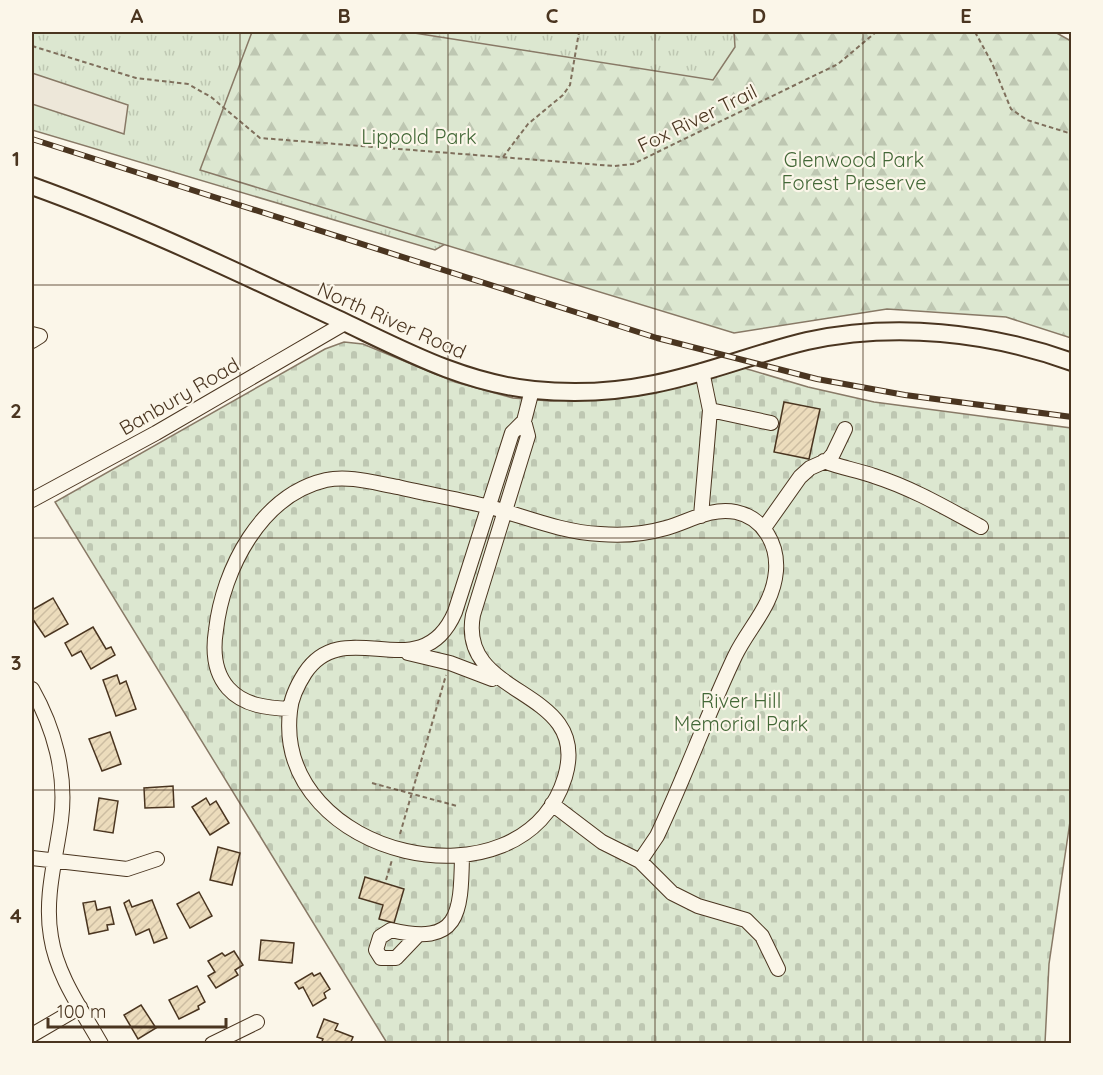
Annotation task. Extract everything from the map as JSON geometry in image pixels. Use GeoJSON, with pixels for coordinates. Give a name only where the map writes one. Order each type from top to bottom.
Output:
{"type":"FeatureCollection","features":[{"type":"Feature","properties":{"kind":"main road","name":"North River Road"},"geometry":{"type":"LineString","coordinates":[[32,186],[78,203],[431,364],[501,385],[532,390],[618,389],[654,384],[807,341],[866,331],[952,332],[1034,348],[1071,362]]}},
{"type":"Feature","properties":{"kind":"street","name":"Banbury Road"},"geometry":{"type":"LineString","coordinates":[[32,500],[156,433],[345,323]]}},
{"type":"Feature","properties":{"kind":"street"},"geometry":{"type":"LineString","coordinates":[[32,334],[40,336],[32,341]]}},
{"type":"Feature","properties":{"kind":"street"},"geometry":{"type":"LineString","coordinates":[[700,516],[710,410],[702,371]]}},
{"type":"Feature","properties":{"kind":"street"},"geometry":{"type":"LineString","coordinates":[[504,684],[480,660],[472,633],[473,615],[528,436],[524,421],[532,390]]}},
{"type":"Feature","properties":{"kind":"street"},"geometry":{"type":"LineString","coordinates":[[710,410],[771,423]]}},
{"type":"Feature","properties":{"kind":"street"},"geometry":{"type":"LineString","coordinates":[[446,628],[455,612],[512,433],[524,421]]}},
{"type":"Feature","properties":{"kind":"street"},"geometry":{"type":"LineString","coordinates":[[764,528],[800,477],[833,454],[845,429]]}},
{"type":"Feature","properties":{"kind":"street"},"geometry":{"type":"LineString","coordinates":[[824,461],[851,471],[872,475],[919,493],[981,527]]}},
{"type":"Feature","properties":{"kind":"street"},"geometry":{"type":"LineString","coordinates":[[290,710],[253,705],[235,694],[222,680],[214,650],[221,598],[238,554],[264,520],[300,492],[318,482],[339,479],[374,482],[488,507],[558,528],[600,535],[642,533],[714,511],[735,512],[753,519],[764,528],[772,542],[776,562],[770,599],[737,653],[664,821],[639,861]]}},
{"type":"Feature","properties":{"kind":"street"},"geometry":{"type":"LineString","coordinates":[[403,652],[420,649],[446,628],[458,624],[472,633]]}},
{"type":"Feature","properties":{"kind":"street"},"geometry":{"type":"LineString","coordinates":[[351,646],[403,652],[450,663],[504,684],[538,702],[560,725],[568,750],[568,764],[552,804],[538,821],[516,837],[488,852],[462,856],[433,855],[396,847],[350,829],[327,812],[307,790],[292,751],[289,735],[290,710],[307,670],[326,653],[351,646]]}},
{"type":"Feature","properties":{"kind":"street"},"geometry":{"type":"LineString","coordinates":[[32,689],[51,726],[61,773],[61,818],[48,912],[51,938],[57,963],[102,1044]]}},
{"type":"Feature","properties":{"kind":"street"},"geometry":{"type":"LineString","coordinates":[[552,804],[602,842],[639,861],[672,893],[698,906],[746,920],[755,927],[768,946],[778,969]]}},
{"type":"Feature","properties":{"kind":"street"},"geometry":{"type":"LineString","coordinates":[[417,936],[438,933],[446,928],[456,914],[462,856]]}},
{"type":"Feature","properties":{"kind":"street"},"geometry":{"type":"LineString","coordinates":[[32,858],[126,869],[158,859]]}},
{"type":"Feature","properties":{"kind":"street"},"geometry":{"type":"LineString","coordinates":[[32,1035],[80,1007]]}},
{"type":"Feature","properties":{"kind":"street"},"geometry":{"type":"LineString","coordinates":[[212,1044],[258,1022]]}},
{"type":"Feature","properties":{"kind":"path"},"geometry":{"type":"LineString","coordinates":[[502,158],[528,124],[563,95],[570,85],[579,32]]}},
{"type":"Feature","properties":{"kind":"path","name":"Fox River Trail"},"geometry":{"type":"LineString","coordinates":[[32,46],[136,78],[188,84],[211,97],[260,138],[614,166],[633,164],[838,64],[876,32]]}},
{"type":"Feature","properties":{"kind":"path"},"geometry":{"type":"LineString","coordinates":[[975,32],[1011,109],[1027,120],[1071,134]]}},
{"type":"Feature","properties":{"kind":"path"},"geometry":{"type":"LineString","coordinates":[[386,880],[450,663]]}},
{"type":"Feature","properties":{"kind":"path"},"geometry":{"type":"LineString","coordinates":[[372,783],[457,806]]}},
{"type":"Feature","properties":{"kind":"green space","name":"Lippold Park"},"geometry":{"type":"Polygon","coordinates":[[[32,32],[811,32],[435,250],[32,130],[32,32]]]}},
{"type":"Feature","properties":{"kind":"green space","name":"Glenwood Park Forest Preserve"},"geometry":{"type":"Polygon","coordinates":[[[252,32],[408,32],[713,80],[735,47],[734,32],[1055,32],[1071,41],[1071,338],[1006,317],[887,309],[734,333],[200,170],[252,32]]]}},
{"type":"Feature","properties":{"kind":"green space","name":"River Hill Memorial Park"},"geometry":{"type":"Polygon","coordinates":[[[344,342],[363,344],[455,382],[513,398],[550,401],[637,396],[744,368],[808,387],[874,402],[1071,428],[1072,808],[1049,964],[1045,1043],[387,1043],[55,502],[325,349],[344,342]]]}},
{"type":"Feature","properties":{"kind":"shaded area"},"geometry":{"type":"Polygon","coordinates":[[[32,73],[128,105],[124,134],[32,104],[32,73]]]}},
{"type":"Feature","properties":{"kind":"building"},"geometry":{"type":"Polygon","coordinates":[[[784,402],[820,409],[809,459],[774,452],[784,402]]]}},
{"type":"Feature","properties":{"kind":"building"},"geometry":{"type":"Polygon","coordinates":[[[53,598],[68,624],[45,637],[32,618],[32,610],[53,598]]]}},
{"type":"Feature","properties":{"kind":"building"},"geometry":{"type":"Polygon","coordinates":[[[93,627],[106,649],[111,647],[115,655],[91,669],[81,651],[72,656],[65,643],[93,627]]]}},
{"type":"Feature","properties":{"kind":"building"},"geometry":{"type":"Polygon","coordinates":[[[117,675],[120,684],[126,681],[136,709],[116,716],[103,680],[117,675]]]}},
{"type":"Feature","properties":{"kind":"building"},"geometry":{"type":"Polygon","coordinates":[[[110,732],[121,764],[102,771],[89,739],[110,732]]]}},
{"type":"Feature","properties":{"kind":"building"},"geometry":{"type":"Polygon","coordinates":[[[173,786],[174,807],[145,808],[144,788],[173,786]]]}},
{"type":"Feature","properties":{"kind":"building"},"geometry":{"type":"Polygon","coordinates":[[[99,798],[118,801],[113,833],[94,830],[99,798]]]}},
{"type":"Feature","properties":{"kind":"building"},"geometry":{"type":"Polygon","coordinates":[[[206,798],[210,805],[216,801],[229,823],[210,835],[192,807],[206,798]]]}},
{"type":"Feature","properties":{"kind":"building"},"geometry":{"type":"Polygon","coordinates":[[[218,847],[240,853],[232,885],[210,880],[218,847]]]}},
{"type":"Feature","properties":{"kind":"building"},"geometry":{"type":"Polygon","coordinates":[[[365,877],[404,889],[394,923],[379,919],[383,905],[359,898],[365,877]]]}},
{"type":"Feature","properties":{"kind":"building"},"geometry":{"type":"Polygon","coordinates":[[[199,892],[212,916],[190,928],[177,904],[199,892]]]}},
{"type":"Feature","properties":{"kind":"building"},"geometry":{"type":"Polygon","coordinates":[[[129,900],[132,907],[152,900],[167,938],[154,943],[149,929],[136,935],[124,903],[129,900]]]}},
{"type":"Feature","properties":{"kind":"building"},"geometry":{"type":"Polygon","coordinates":[[[95,901],[97,910],[110,907],[114,924],[107,925],[108,930],[89,934],[83,903],[95,901]]]}},
{"type":"Feature","properties":{"kind":"building"},"geometry":{"type":"Polygon","coordinates":[[[261,940],[294,943],[292,963],[259,960],[261,940]]]}},
{"type":"Feature","properties":{"kind":"building"},"geometry":{"type":"Polygon","coordinates":[[[234,951],[243,965],[235,970],[238,975],[216,988],[208,976],[215,972],[208,961],[222,953],[225,956],[234,951]]]}},
{"type":"Feature","properties":{"kind":"building"},"geometry":{"type":"Polygon","coordinates":[[[312,973],[314,976],[320,973],[330,989],[324,993],[326,998],[313,1006],[303,987],[299,989],[295,983],[312,973]]]}},
{"type":"Feature","properties":{"kind":"building"},"geometry":{"type":"Polygon","coordinates":[[[197,986],[205,1002],[198,1006],[199,1009],[179,1019],[169,1000],[197,986]]]}},
{"type":"Feature","properties":{"kind":"building"},"geometry":{"type":"Polygon","coordinates":[[[141,1005],[156,1028],[138,1039],[124,1015],[141,1005]]]}},
{"type":"Feature","properties":{"kind":"building"},"geometry":{"type":"Polygon","coordinates":[[[324,1019],[338,1024],[335,1030],[353,1037],[350,1044],[321,1044],[323,1039],[317,1037],[324,1019]]]}},
{"type":"Feature","properties":{"kind":"railway"},"geometry":{"type":"LineString","coordinates":[[32,139],[657,338],[817,379],[905,395],[1072,417]]}}]}
